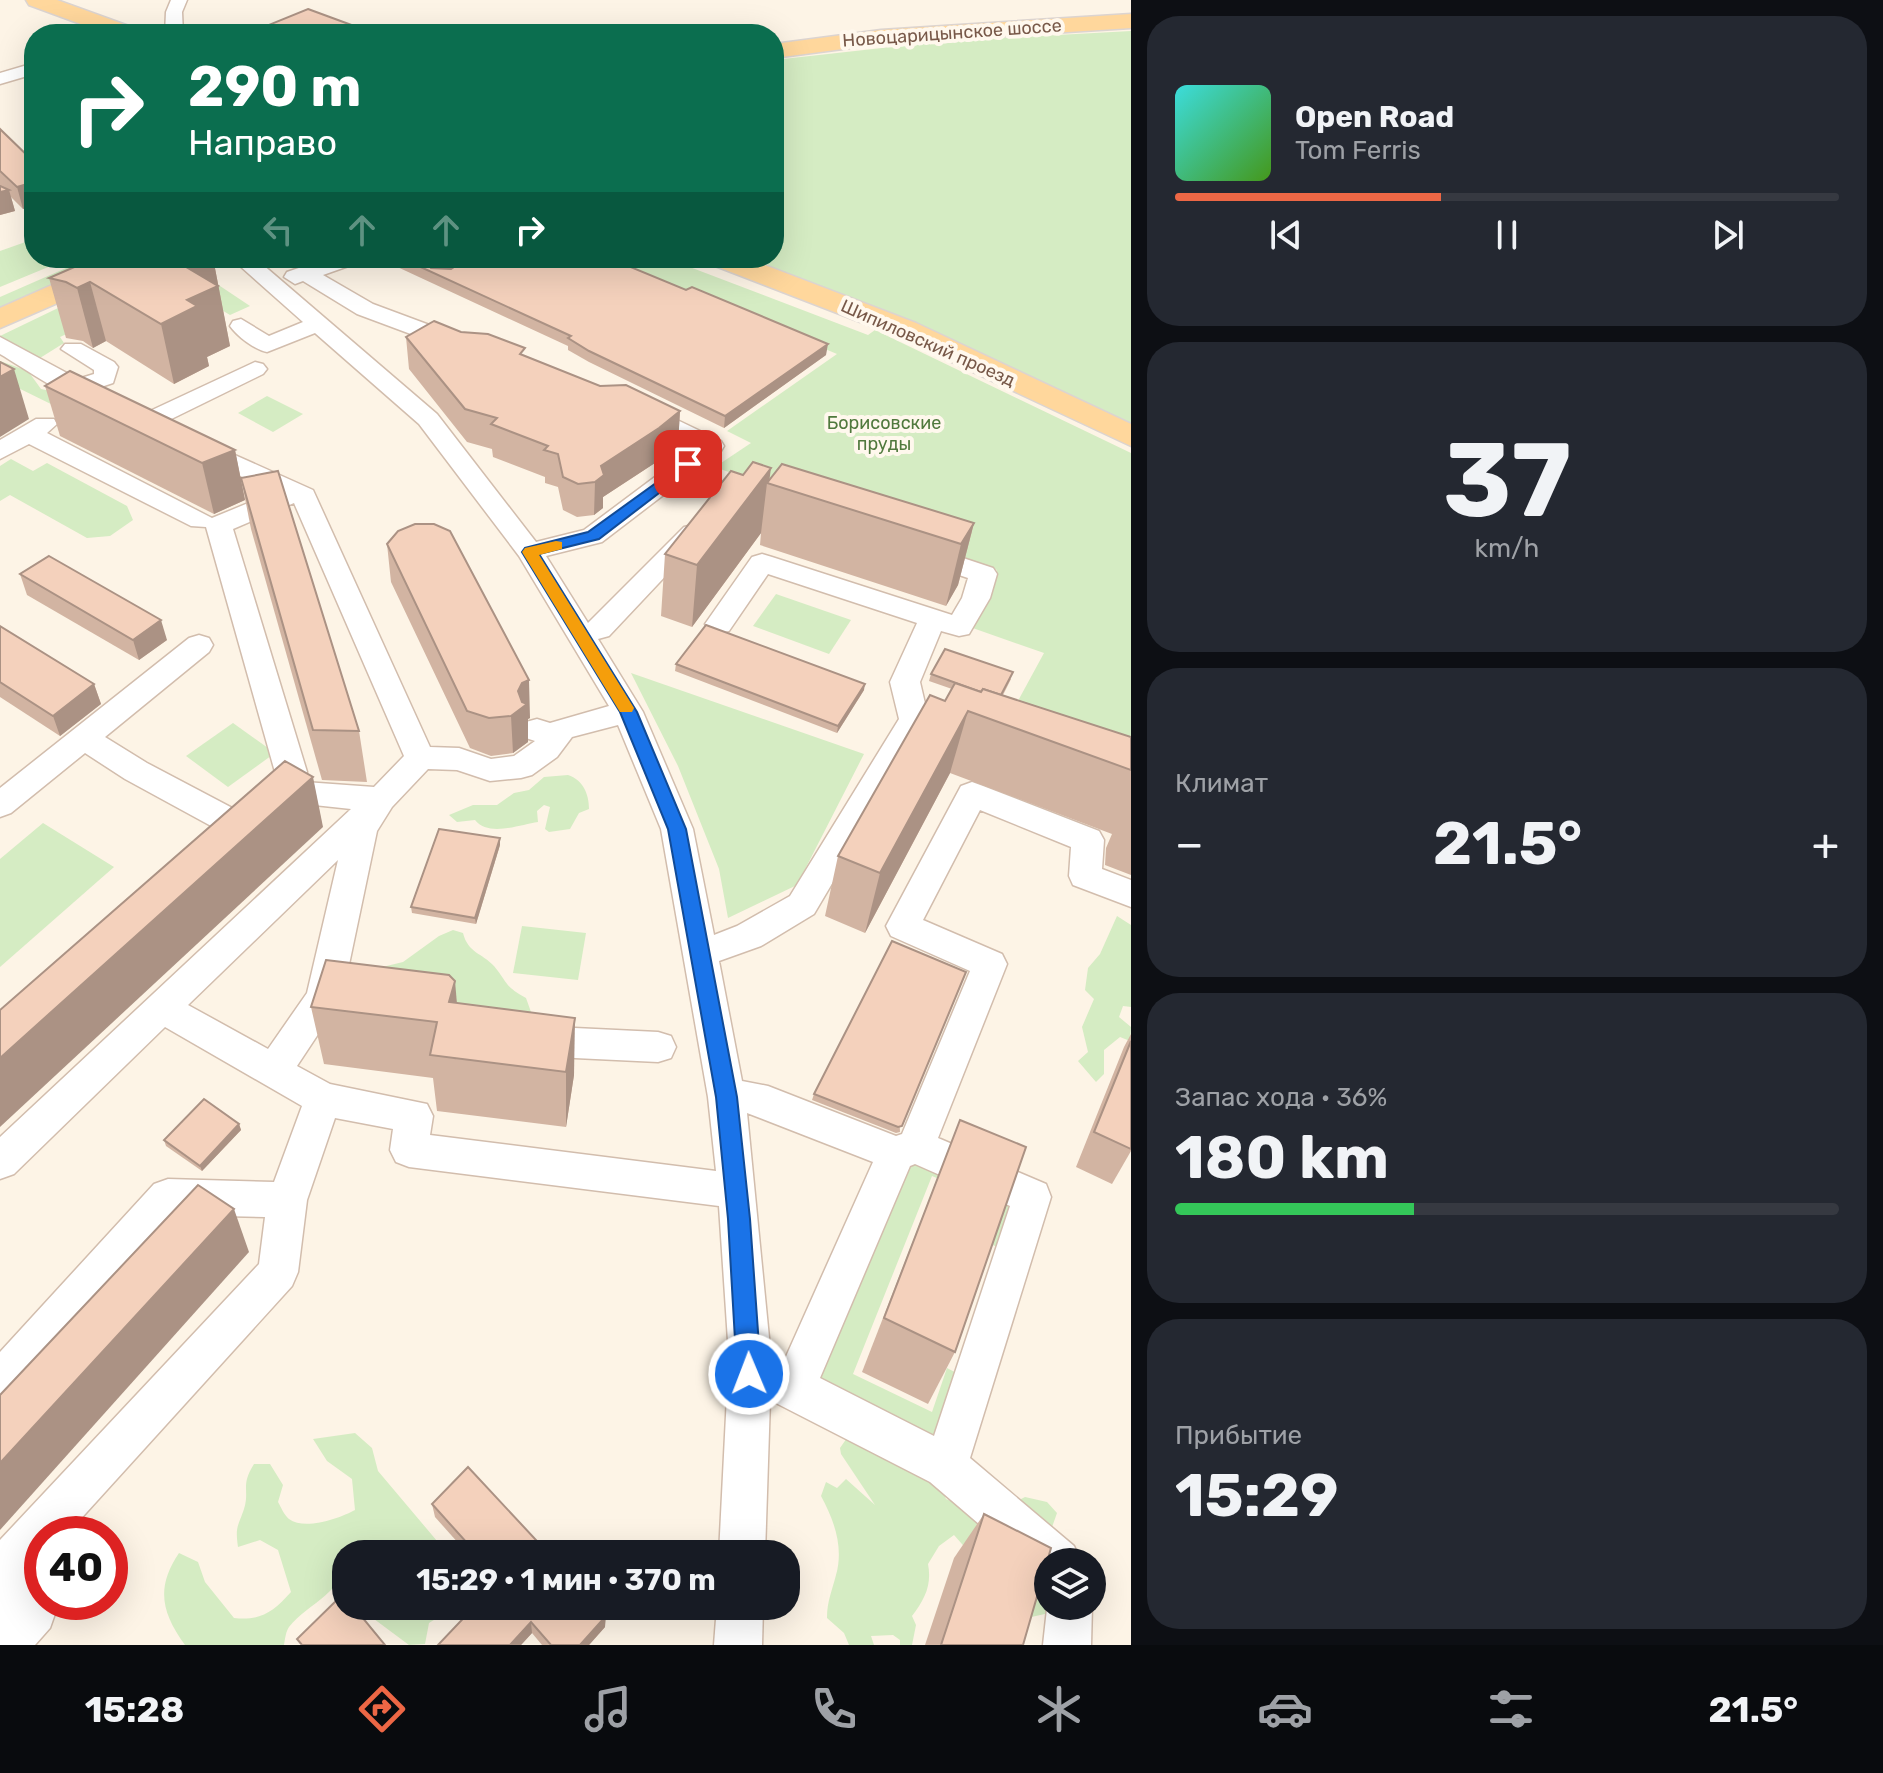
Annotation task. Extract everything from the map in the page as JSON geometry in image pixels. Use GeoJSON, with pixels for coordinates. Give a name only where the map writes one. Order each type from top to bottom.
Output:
{"type":"FeatureCollection","features":[{"type":"Feature","properties":{"kind":"main road"},"geometry":{"type":"LineString","coordinates":[[37,0],[101,24]]}},
{"type":"Feature","properties":{"kind":"main road","name":"Новоцарицынское шоссе"},"geometry":{"type":"LineString","coordinates":[[784,50],[881,37],[1131,21]]}},
{"type":"Feature","properties":{"kind":"main road"},"geometry":{"type":"LineString","coordinates":[[0,319],[115,268]]}},
{"type":"Feature","properties":{"kind":"main road","name":"Шипиловский проезд"},"geometry":{"type":"LineString","coordinates":[[746,268],[905,329],[1131,436]]}},
{"type":"Feature","properties":{"kind":"street"},"geometry":{"type":"LineString","coordinates":[[0,79],[24,71]]}},
{"type":"Feature","properties":{"kind":"street"},"geometry":{"type":"LineString","coordinates":[[253,268],[428,419],[530,552],[628,712],[677,829],[727,1097],[737,1191],[749,1374],[743,1540]]}},
{"type":"Feature","properties":{"kind":"street"},"geometry":{"type":"LineString","coordinates":[[273,285],[322,268]]}},
{"type":"Feature","properties":{"kind":"street"},"geometry":{"type":"LineString","coordinates":[[442,273],[451,268]]}},
{"type":"Feature","properties":{"kind":"street"},"geometry":{"type":"LineString","coordinates":[[306,274],[365,309],[486,354]]}},
{"type":"Feature","properties":{"kind":"street"},"geometry":{"type":"LineString","coordinates":[[241,326],[267,345],[318,324]]}},
{"type":"Feature","properties":{"kind":"street"},"geometry":{"type":"LineString","coordinates":[[0,344],[58,386],[304,496],[420,758]]}},
{"type":"Feature","properties":{"kind":"street"},"geometry":{"type":"LineString","coordinates":[[0,451],[29,434],[58,386],[105,378],[106,367],[73,349]]}},
{"type":"Feature","properties":{"kind":"street"},"geometry":{"type":"LineString","coordinates":[[144,423],[255,369]]}},
{"type":"Feature","properties":{"kind":"street"},"geometry":{"type":"LineString","coordinates":[[530,552],[593,536],[712,446],[619,403]]}},
{"type":"Feature","properties":{"kind":"street"},"geometry":{"type":"LineString","coordinates":[[29,434],[200,520]]}},
{"type":"Feature","properties":{"kind":"street"},"geometry":{"type":"LineString","coordinates":[[84,738],[234,840],[288,793],[291,772],[219,525],[297,493]]}},
{"type":"Feature","properties":{"kind":"street"},"geometry":{"type":"LineString","coordinates":[[581,634],[599,629],[709,516]]}},
{"type":"Feature","properties":{"kind":"street"},"geometry":{"type":"LineString","coordinates":[[719,624],[762,563],[959,627],[976,598],[983,574],[901,546]]}},
{"type":"Feature","properties":{"kind":"street"},"geometry":{"type":"LineString","coordinates":[[700,954],[749,936],[802,905],[914,719],[905,682],[933,618]]}},
{"type":"Feature","properties":{"kind":"street"},"geometry":{"type":"LineString","coordinates":[[0,805],[199,645]]}},
{"type":"Feature","properties":{"kind":"street"},"geometry":{"type":"LineString","coordinates":[[0,1162],[381,799],[420,758],[459,759],[490,770],[521,767],[546,734],[628,712]]}},
{"type":"Feature","properties":{"kind":"street"},"geometry":{"type":"LineString","coordinates":[[914,719],[990,744]]}},
{"type":"Feature","properties":{"kind":"street"},"geometry":{"type":"LineString","coordinates":[[288,793],[381,799]]}},
{"type":"Feature","properties":{"kind":"street"},"geometry":{"type":"LineString","coordinates":[[794,1388],[990,964],[903,926],[972,794],[1088,840],[1085,876],[1131,894]]}},
{"type":"Feature","properties":{"kind":"street"},"geometry":{"type":"LineString","coordinates":[[273,1071],[338,998],[361,829],[381,799]]}},
{"type":"Feature","properties":{"kind":"street"},"geometry":{"type":"LineString","coordinates":[[161,1007],[323,1099],[414,1116],[409,1150],[737,1191]]}},
{"type":"Feature","properties":{"kind":"street"},"geometry":{"type":"LineString","coordinates":[[504,1040],[658,1047]]}},
{"type":"Feature","properties":{"kind":"street"},"geometry":{"type":"LineString","coordinates":[[727,1097],[755,1097],[1032,1197],[946,1466]]}},
{"type":"Feature","properties":{"kind":"street"},"geometry":{"type":"LineString","coordinates":[[5,1645],[33,1611],[0,1574],[278,1272],[287,1200],[323,1099]]}},
{"type":"Feature","properties":{"kind":"street"},"geometry":{"type":"LineString","coordinates":[[0,1383],[168,1197],[287,1200]]}},
{"type":"Feature","properties":{"kind":"street"},"geometry":{"type":"LineString","coordinates":[[749,1374],[784,1382],[946,1466],[1042,1548]]}},
{"type":"Feature","properties":{"kind":"street"},"geometry":{"type":"LineString","coordinates":[[738,1645],[739,1620]]}},
{"type":"Feature","properties":{"kind":"street"},"geometry":{"type":"LineString","coordinates":[[1067,1645],[1068,1620]]}},
{"type":"Feature","properties":{"kind":"green space"},"geometry":{"type":"Polygon","coordinates":[[[1131,31],[1131,428],[764,268],[784,268],[784,59],[945,41],[1131,31]]]}},
{"type":"Feature","properties":{"kind":"green space"},"geometry":{"type":"Polygon","coordinates":[[[24,243],[24,268],[46,268],[0,287],[0,251],[24,243]]]}},
{"type":"Feature","properties":{"kind":"green space"},"geometry":{"type":"Polygon","coordinates":[[[66,268],[93,268],[0,310],[0,297],[66,268]]]}},
{"type":"Feature","properties":{"kind":"green space"},"geometry":{"type":"Polygon","coordinates":[[[153,268],[193,268],[250,306],[230,315],[177,283],[60,337],[64,343],[40,358],[0,336],[83,296],[153,268]]]}},
{"type":"Feature","properties":{"kind":"green space","name":"Борисовские пруды"},"geometry":{"type":"Polygon","coordinates":[[[632,268],[692,268],[868,335],[875,330],[1131,453],[1131,786],[1006,723],[1044,653],[967,626],[997,570],[715,467],[751,443],[727,431],[837,354],[632,268]]]}},
{"type":"Feature","properties":{"kind":"green space"},"geometry":{"type":"Polygon","coordinates":[[[0,361],[28,371],[41,389],[61,393],[63,410],[0,379],[0,361]]]}},
{"type":"Feature","properties":{"kind":"green space"},"geometry":{"type":"Polygon","coordinates":[[[267,396],[303,414],[273,432],[238,413],[267,396]]]}},
{"type":"Feature","properties":{"kind":"green space"},"geometry":{"type":"Polygon","coordinates":[[[11,459],[33,471],[47,463],[127,506],[133,520],[110,536],[87,538],[10,495],[0,501],[0,466],[11,459]]]}},
{"type":"Feature","properties":{"kind":"green space"},"geometry":{"type":"Polygon","coordinates":[[[776,594],[851,620],[829,654],[753,626],[776,594]]]}},
{"type":"Feature","properties":{"kind":"green space"},"geometry":{"type":"Polygon","coordinates":[[[631,673],[864,754],[797,885],[728,918],[719,869],[678,766],[631,673]]]}},
{"type":"Feature","properties":{"kind":"green space"},"geometry":{"type":"Polygon","coordinates":[[[233,723],[275,753],[228,787],[186,756],[233,723]]]}},
{"type":"Feature","properties":{"kind":"green space"},"geometry":{"type":"Polygon","coordinates":[[[568,775],[578,780],[584,788],[589,809],[579,813],[570,829],[549,832],[545,829],[550,807],[544,805],[537,811],[538,822],[496,829],[475,820],[457,822],[449,815],[473,805],[497,805],[514,793],[529,790],[544,777],[568,775]]]}},
{"type":"Feature","properties":{"kind":"green space"},"geometry":{"type":"Polygon","coordinates":[[[43,823],[114,867],[0,967],[0,859],[43,823]]]}},
{"type":"Feature","properties":{"kind":"green space"},"geometry":{"type":"Polygon","coordinates":[[[1117,916],[1131,925],[1131,1007],[1123,1006],[1119,1017],[1131,1027],[1130,1041],[1120,1037],[1104,1050],[1104,1074],[1096,1082],[1078,1061],[1088,1052],[1082,1027],[1094,999],[1085,990],[1088,968],[1100,954],[1117,916]]]}},
{"type":"Feature","properties":{"kind":"green space"},"geometry":{"type":"Polygon","coordinates":[[[522,926],[586,933],[578,980],[513,973],[522,926]]]}},
{"type":"Feature","properties":{"kind":"green space"},"geometry":{"type":"Polygon","coordinates":[[[453,930],[463,933],[472,949],[494,966],[510,987],[526,998],[531,1012],[516,1025],[358,1008],[370,970],[403,962],[439,936],[453,930]]]}},
{"type":"Feature","properties":{"kind":"green space"},"geometry":{"type":"Polygon","coordinates":[[[906,1158],[1021,1201],[1005,1250],[990,1244],[1004,1207],[932,1176],[853,1374],[932,1412],[947,1368],[966,1378],[941,1453],[808,1385],[906,1158]]]}},
{"type":"Feature","properties":{"kind":"green space"},"geometry":{"type":"Polygon","coordinates":[[[355,1433],[372,1448],[378,1471],[436,1540],[332,1540],[332,1589],[289,1627],[284,1645],[185,1645],[171,1621],[164,1599],[167,1577],[179,1553],[198,1562],[205,1582],[234,1618],[259,1616],[272,1610],[291,1592],[278,1550],[260,1540],[238,1547],[237,1530],[246,1503],[246,1483],[254,1464],[270,1464],[283,1485],[278,1502],[287,1517],[296,1522],[313,1524],[355,1510],[352,1479],[327,1461],[313,1439],[355,1433]]]}},
{"type":"Feature","properties":{"kind":"green space"},"geometry":{"type":"Polygon","coordinates":[[[849,1435],[857,1445],[882,1440],[918,1477],[940,1484],[946,1499],[955,1503],[996,1506],[1025,1497],[1047,1502],[1057,1513],[1045,1548],[1034,1548],[1034,1616],[1027,1618],[954,1535],[939,1546],[928,1564],[926,1592],[912,1616],[916,1625],[912,1645],[900,1645],[900,1640],[893,1635],[871,1636],[874,1645],[849,1645],[844,1633],[827,1618],[839,1554],[834,1524],[821,1496],[826,1482],[837,1488],[846,1479],[875,1505],[840,1448],[849,1435]]]}},
{"type":"Feature","properties":{"kind":"green space"},"geometry":{"type":"Polygon","coordinates":[[[375,1620],[434,1620],[429,1623],[425,1644],[409,1645],[375,1620]]]}},
{"type":"Feature","properties":{"kind":"building"},"geometry":{"type":"Polygon","coordinates":[[[308,9],[349,24],[271,24],[308,9]]]}},
{"type":"Feature","properties":{"kind":"building"},"geometry":{"type":"Polygon","coordinates":[[[0,129],[24,152],[24,185],[17,187],[0,171],[0,129]]]}},
{"type":"Feature","properties":{"kind":"building"},"geometry":{"type":"Polygon","coordinates":[[[72,268],[188,268],[218,286],[187,300],[197,306],[161,324],[90,282],[77,288],[49,278],[72,268]]]}},
{"type":"Feature","properties":{"kind":"building"},"geometry":{"type":"Polygon","coordinates":[[[423,268],[633,268],[686,290],[692,287],[828,344],[725,416],[589,351],[568,338],[571,336],[423,268]]]}},
{"type":"Feature","properties":{"kind":"building"},"geometry":{"type":"Polygon","coordinates":[[[434,321],[461,332],[488,334],[525,348],[520,354],[600,386],[626,385],[680,411],[601,466],[604,475],[595,482],[578,484],[563,477],[558,454],[544,450],[548,446],[491,424],[497,418],[465,409],[406,337],[434,321]]]}},
{"type":"Feature","properties":{"kind":"building"},"geometry":{"type":"Polygon","coordinates":[[[0,362],[14,369],[0,377],[0,362]]]}},
{"type":"Feature","properties":{"kind":"building"},"geometry":{"type":"Polygon","coordinates":[[[70,371],[235,450],[202,463],[45,386],[70,371]]]}},
{"type":"Feature","properties":{"kind":"building"},"geometry":{"type":"Polygon","coordinates":[[[753,462],[771,468],[697,565],[665,554],[731,471],[743,475],[753,462]]]}},
{"type":"Feature","properties":{"kind":"building"},"geometry":{"type":"Polygon","coordinates":[[[782,464],[974,523],[961,544],[767,483],[782,464]]]}},
{"type":"Feature","properties":{"kind":"building"},"geometry":{"type":"Polygon","coordinates":[[[278,471],[359,731],[313,730],[241,478],[278,471]]]}},
{"type":"Feature","properties":{"kind":"building"},"geometry":{"type":"Polygon","coordinates":[[[415,524],[434,524],[450,531],[529,680],[522,683],[518,691],[522,702],[527,704],[511,716],[489,718],[467,711],[387,544],[398,531],[415,524]]]}},
{"type":"Feature","properties":{"kind":"building"},"geometry":{"type":"Polygon","coordinates":[[[49,556],[161,620],[133,640],[20,574],[49,556]]]}},
{"type":"Feature","properties":{"kind":"building"},"geometry":{"type":"Polygon","coordinates":[[[706,625],[865,684],[838,726],[676,664],[706,625]]]}},
{"type":"Feature","properties":{"kind":"building"},"geometry":{"type":"Polygon","coordinates":[[[0,626],[94,684],[53,716],[0,682],[0,626]]]}},
{"type":"Feature","properties":{"kind":"building"},"geometry":{"type":"Polygon","coordinates":[[[945,649],[1013,672],[1001,695],[983,689],[981,692],[931,674],[945,649]]]}},
{"type":"Feature","properties":{"kind":"building"},"geometry":{"type":"Polygon","coordinates":[[[955,683],[981,692],[983,689],[1131,737],[1131,770],[968,711],[880,873],[838,856],[930,695],[945,701],[955,683]]]}},
{"type":"Feature","properties":{"kind":"building"},"geometry":{"type":"Polygon","coordinates":[[[285,761],[313,777],[0,1058],[0,1010],[285,761]]]}},
{"type":"Feature","properties":{"kind":"building"},"geometry":{"type":"Polygon","coordinates":[[[439,829],[500,838],[475,918],[411,907],[439,829]]]}},
{"type":"Feature","properties":{"kind":"building"},"geometry":{"type":"Polygon","coordinates":[[[892,941],[966,972],[902,1126],[898,1127],[814,1094],[892,941]]]}},
{"type":"Feature","properties":{"kind":"building"},"geometry":{"type":"Polygon","coordinates":[[[326,960],[449,975],[455,981],[449,1002],[575,1018],[566,1072],[430,1055],[437,1022],[311,1007],[326,960]]]}},
{"type":"Feature","properties":{"kind":"building"},"geometry":{"type":"Polygon","coordinates":[[[1131,1041],[1131,1149],[1094,1132],[1131,1041]]]}},
{"type":"Feature","properties":{"kind":"building"},"geometry":{"type":"Polygon","coordinates":[[[204,1099],[239,1124],[200,1166],[164,1140],[204,1099]]]}},
{"type":"Feature","properties":{"kind":"building"},"geometry":{"type":"Polygon","coordinates":[[[960,1120],[1026,1147],[955,1352],[884,1318],[960,1120]]]}},
{"type":"Feature","properties":{"kind":"building"},"geometry":{"type":"Polygon","coordinates":[[[198,1185],[234,1209],[0,1463],[0,1395],[198,1185]]]}},
{"type":"Feature","properties":{"kind":"building"},"geometry":{"type":"Polygon","coordinates":[[[468,1467],[536,1540],[464,1540],[432,1504],[468,1467]]]}},
{"type":"Feature","properties":{"kind":"building"},"geometry":{"type":"Polygon","coordinates":[[[984,1514],[1051,1548],[1034,1548],[1034,1607],[1023,1645],[941,1645],[984,1514]]]}},
{"type":"Feature","properties":{"kind":"building"},"geometry":{"type":"Polygon","coordinates":[[[332,1605],[332,1620],[364,1620],[385,1645],[302,1645],[297,1639],[332,1605]]]}},
{"type":"Feature","properties":{"kind":"building"},"geometry":{"type":"Polygon","coordinates":[[[462,1620],[602,1620],[580,1645],[551,1645],[531,1622],[510,1645],[438,1645],[462,1620]]]}},
{"type":"Feature","properties":{"kind":"slow traffic"},"geometry":{"type":"LineString","coordinates":[[556,546],[530,552],[626,708]]}},
{"type":"Feature","properties":{"kind":"route"},"geometry":{"type":"LineString","coordinates":[[688,464],[593,536],[530,552],[628,712],[677,829],[727,1097],[737,1191],[749,1374]]}}]}
